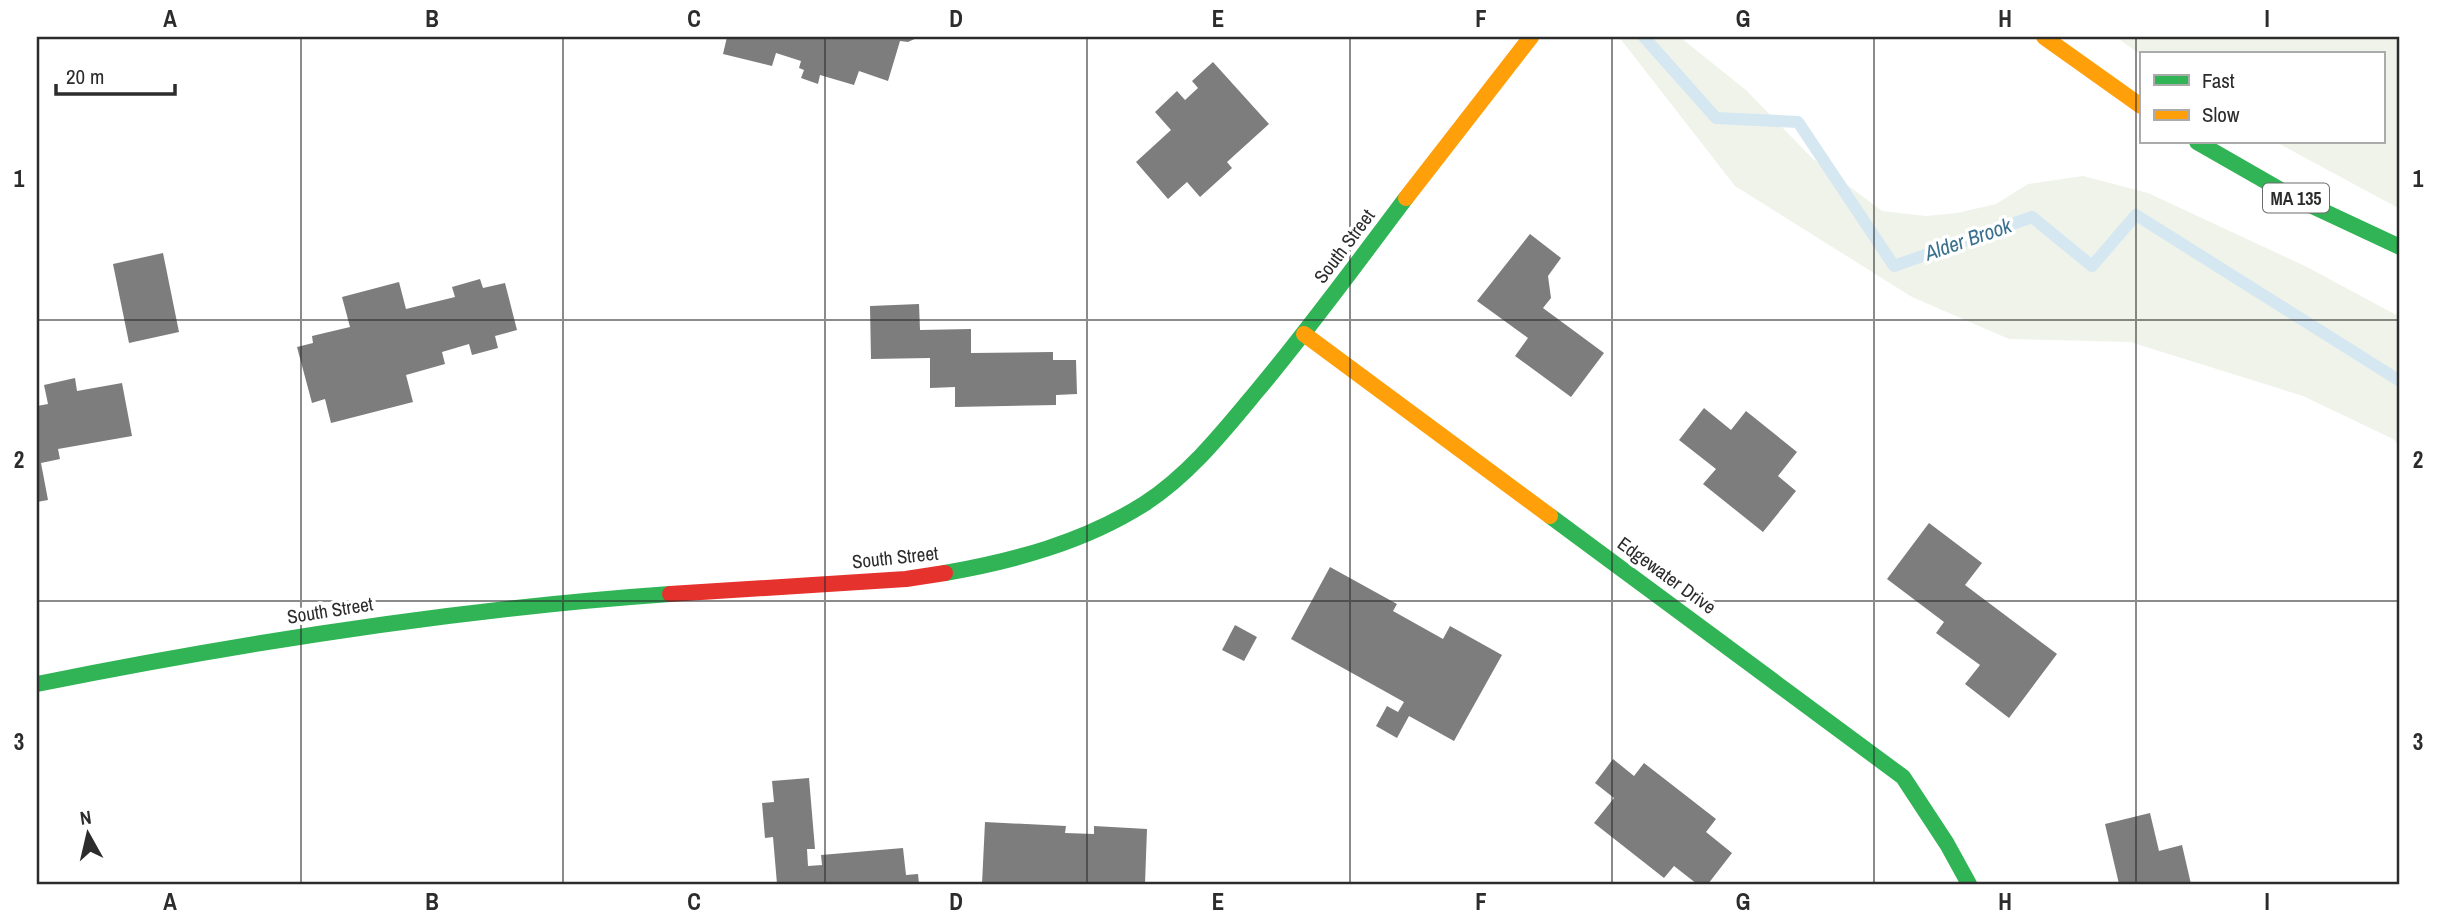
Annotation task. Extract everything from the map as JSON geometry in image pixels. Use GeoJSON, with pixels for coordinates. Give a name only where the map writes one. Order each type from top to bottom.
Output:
{"type":"FeatureCollection","features":[{"type":"Feature","properties":{"kind":"street","name":"South Street"},"geometry":{"type":"LineString","coordinates":[[37,684],[335,629],[575,602],[906,579],[946,573],[1026,556],[1109,523],[1163,490],[1225,429],[1304,334],[1531,37]]}},
{"type":"Feature","properties":{"kind":"street"},"geometry":{"type":"LineString","coordinates":[[2044,37],[2140,105]]}},
{"type":"Feature","properties":{"kind":"street","name":"MA 135"},"geometry":{"type":"LineString","coordinates":[[2200,144],[2293,197],[2400,247]]}},
{"type":"Feature","properties":{"kind":"street","name":"Edgewater Drive"},"geometry":{"type":"LineString","coordinates":[[1304,334],[1903,777],[1947,844],[1969,884]]}},
{"type":"Feature","properties":{"kind":"shaded area"},"geometry":{"type":"Polygon","coordinates":[[[1619,37],[1680,37],[1747,91],[1812,158],[1882,211],[1926,216],[1957,213],[1996,204],[2028,184],[2083,176],[2148,193],[2307,267],[2400,317],[2400,447],[2393,439],[2303,396],[2130,342],[2009,339],[1912,297],[1735,186],[1619,37]]]}},
{"type":"Feature","properties":{"kind":"shaded area"},"geometry":{"type":"Polygon","coordinates":[[[2116,37],[2400,37],[2400,209],[2280,144],[2384,144],[2384,52],[2140,52],[2140,54],[2116,37]]]}},
{"type":"Feature","properties":{"kind":"building"},"geometry":{"type":"Polygon","coordinates":[[[727,37],[919,37],[908,42],[900,41],[888,81],[859,71],[854,85],[820,75],[818,84],[801,78],[804,70],[799,68],[801,61],[776,53],[772,66],[723,54],[727,37]]]}},
{"type":"Feature","properties":{"kind":"building"},"geometry":{"type":"Polygon","coordinates":[[[1213,62],[1269,124],[1227,162],[1232,168],[1200,197],[1187,182],[1168,199],[1136,162],[1171,130],[1155,112],[1177,91],[1185,100],[1198,88],[1192,81],[1213,62]]]}},
{"type":"Feature","properties":{"kind":"building"},"geometry":{"type":"Polygon","coordinates":[[[1530,234],[1561,258],[1548,276],[1551,298],[1543,308],[1604,353],[1571,397],[1515,356],[1528,338],[1477,301],[1530,234]]]}},
{"type":"Feature","properties":{"kind":"building"},"geometry":{"type":"Polygon","coordinates":[[[163,253],[179,332],[129,343],[113,264],[163,253]]]}},
{"type":"Feature","properties":{"kind":"building"},"geometry":{"type":"Polygon","coordinates":[[[480,279],[483,288],[505,283],[517,330],[495,336],[498,348],[472,355],[469,344],[442,352],[445,364],[406,375],[413,402],[331,423],[325,399],[312,403],[297,347],[313,343],[312,336],[350,327],[342,297],[399,282],[406,309],[455,297],[452,287],[480,279]]]}},
{"type":"Feature","properties":{"kind":"building"},"geometry":{"type":"Polygon","coordinates":[[[919,304],[920,330],[971,329],[971,353],[1053,352],[1053,360],[1076,360],[1077,394],[1056,395],[1056,405],[955,407],[955,387],[930,388],[930,358],[871,359],[870,306],[919,304]]]}},
{"type":"Feature","properties":{"kind":"building"},"geometry":{"type":"Polygon","coordinates":[[[75,378],[77,391],[122,383],[132,436],[58,449],[60,459],[41,463],[48,500],[37,502],[37,406],[48,404],[44,385],[75,378]]]}},
{"type":"Feature","properties":{"kind":"building"},"geometry":{"type":"Polygon","coordinates":[[[1704,408],[1731,430],[1746,411],[1797,452],[1778,476],[1796,491],[1763,532],[1703,484],[1716,469],[1679,440],[1704,408]]]}},
{"type":"Feature","properties":{"kind":"building"},"geometry":{"type":"Polygon","coordinates":[[[1929,523],[1982,563],[1965,585],[2057,654],[2009,718],[1965,684],[1980,665],[1936,633],[1944,622],[1887,579],[1929,523]]]}},
{"type":"Feature","properties":{"kind":"building"},"geometry":{"type":"Polygon","coordinates":[[[1330,567],[1397,604],[1393,611],[1443,639],[1450,626],[1502,655],[1454,741],[1409,716],[1397,738],[1376,726],[1387,706],[1398,712],[1404,702],[1291,639],[1330,567]]]}},
{"type":"Feature","properties":{"kind":"building"},"geometry":{"type":"Polygon","coordinates":[[[1235,625],[1257,637],[1244,661],[1222,650],[1235,625]]]}},
{"type":"Feature","properties":{"kind":"building"},"geometry":{"type":"Polygon","coordinates":[[[1613,759],[1634,776],[1644,763],[1716,819],[1706,832],[1732,853],[1708,884],[1697,884],[1674,866],[1664,878],[1594,823],[1614,798],[1595,783],[1613,759]]]}},
{"type":"Feature","properties":{"kind":"building"},"geometry":{"type":"Polygon","coordinates":[[[809,778],[815,849],[807,849],[808,866],[822,865],[821,855],[903,848],[906,875],[918,874],[919,884],[777,884],[773,837],[765,838],[762,803],[774,802],[772,781],[809,778]]]}},
{"type":"Feature","properties":{"kind":"building"},"geometry":{"type":"Polygon","coordinates":[[[2150,813],[2159,851],[2182,845],[2191,884],[2119,884],[2105,824],[2150,813]]]}},
{"type":"Feature","properties":{"kind":"building"},"geometry":{"type":"Polygon","coordinates":[[[985,822],[1066,826],[1065,833],[1094,834],[1094,826],[1147,829],[1145,884],[982,884],[985,822]]]}},
{"type":"Feature","properties":{"kind":"waterway","name":"Alder Brook"},"geometry":{"type":"LineString","coordinates":[[1644,37],[1716,118],[1798,122],[1894,266],[2032,217],[2092,266],[2136,215],[2400,381]]}},
{"type":"Feature","properties":{"kind":"traffic: fast"},"geometry":{"type":"LineString","coordinates":[[2200,144],[2293,197],[2400,247]]}},
{"type":"Feature","properties":{"kind":"traffic: fast"},"geometry":{"type":"LineString","coordinates":[[945,573],[1022,556],[1073,539],[1144,504],[1176,480],[1205,452],[1276,368],[1406,198]]}},
{"type":"Feature","properties":{"kind":"traffic: fast"},"geometry":{"type":"LineString","coordinates":[[1550,516],[1903,777],[1947,844],[1969,884]]}},
{"type":"Feature","properties":{"kind":"traffic: fast"},"geometry":{"type":"LineString","coordinates":[[37,684],[194,654],[352,629],[511,608],[670,594]]}},
{"type":"Feature","properties":{"kind":"traffic: slow"},"geometry":{"type":"LineString","coordinates":[[1406,198],[1531,37]]}},
{"type":"Feature","properties":{"kind":"traffic: slow"},"geometry":{"type":"LineString","coordinates":[[2044,37],[2140,105]]}},
{"type":"Feature","properties":{"kind":"traffic: slow"},"geometry":{"type":"LineString","coordinates":[[1304,334],[1550,516]]}},
{"type":"Feature","properties":{"kind":"traffic: jam"},"geometry":{"type":"LineString","coordinates":[[670,594],[906,579],[945,573]]}}]}
